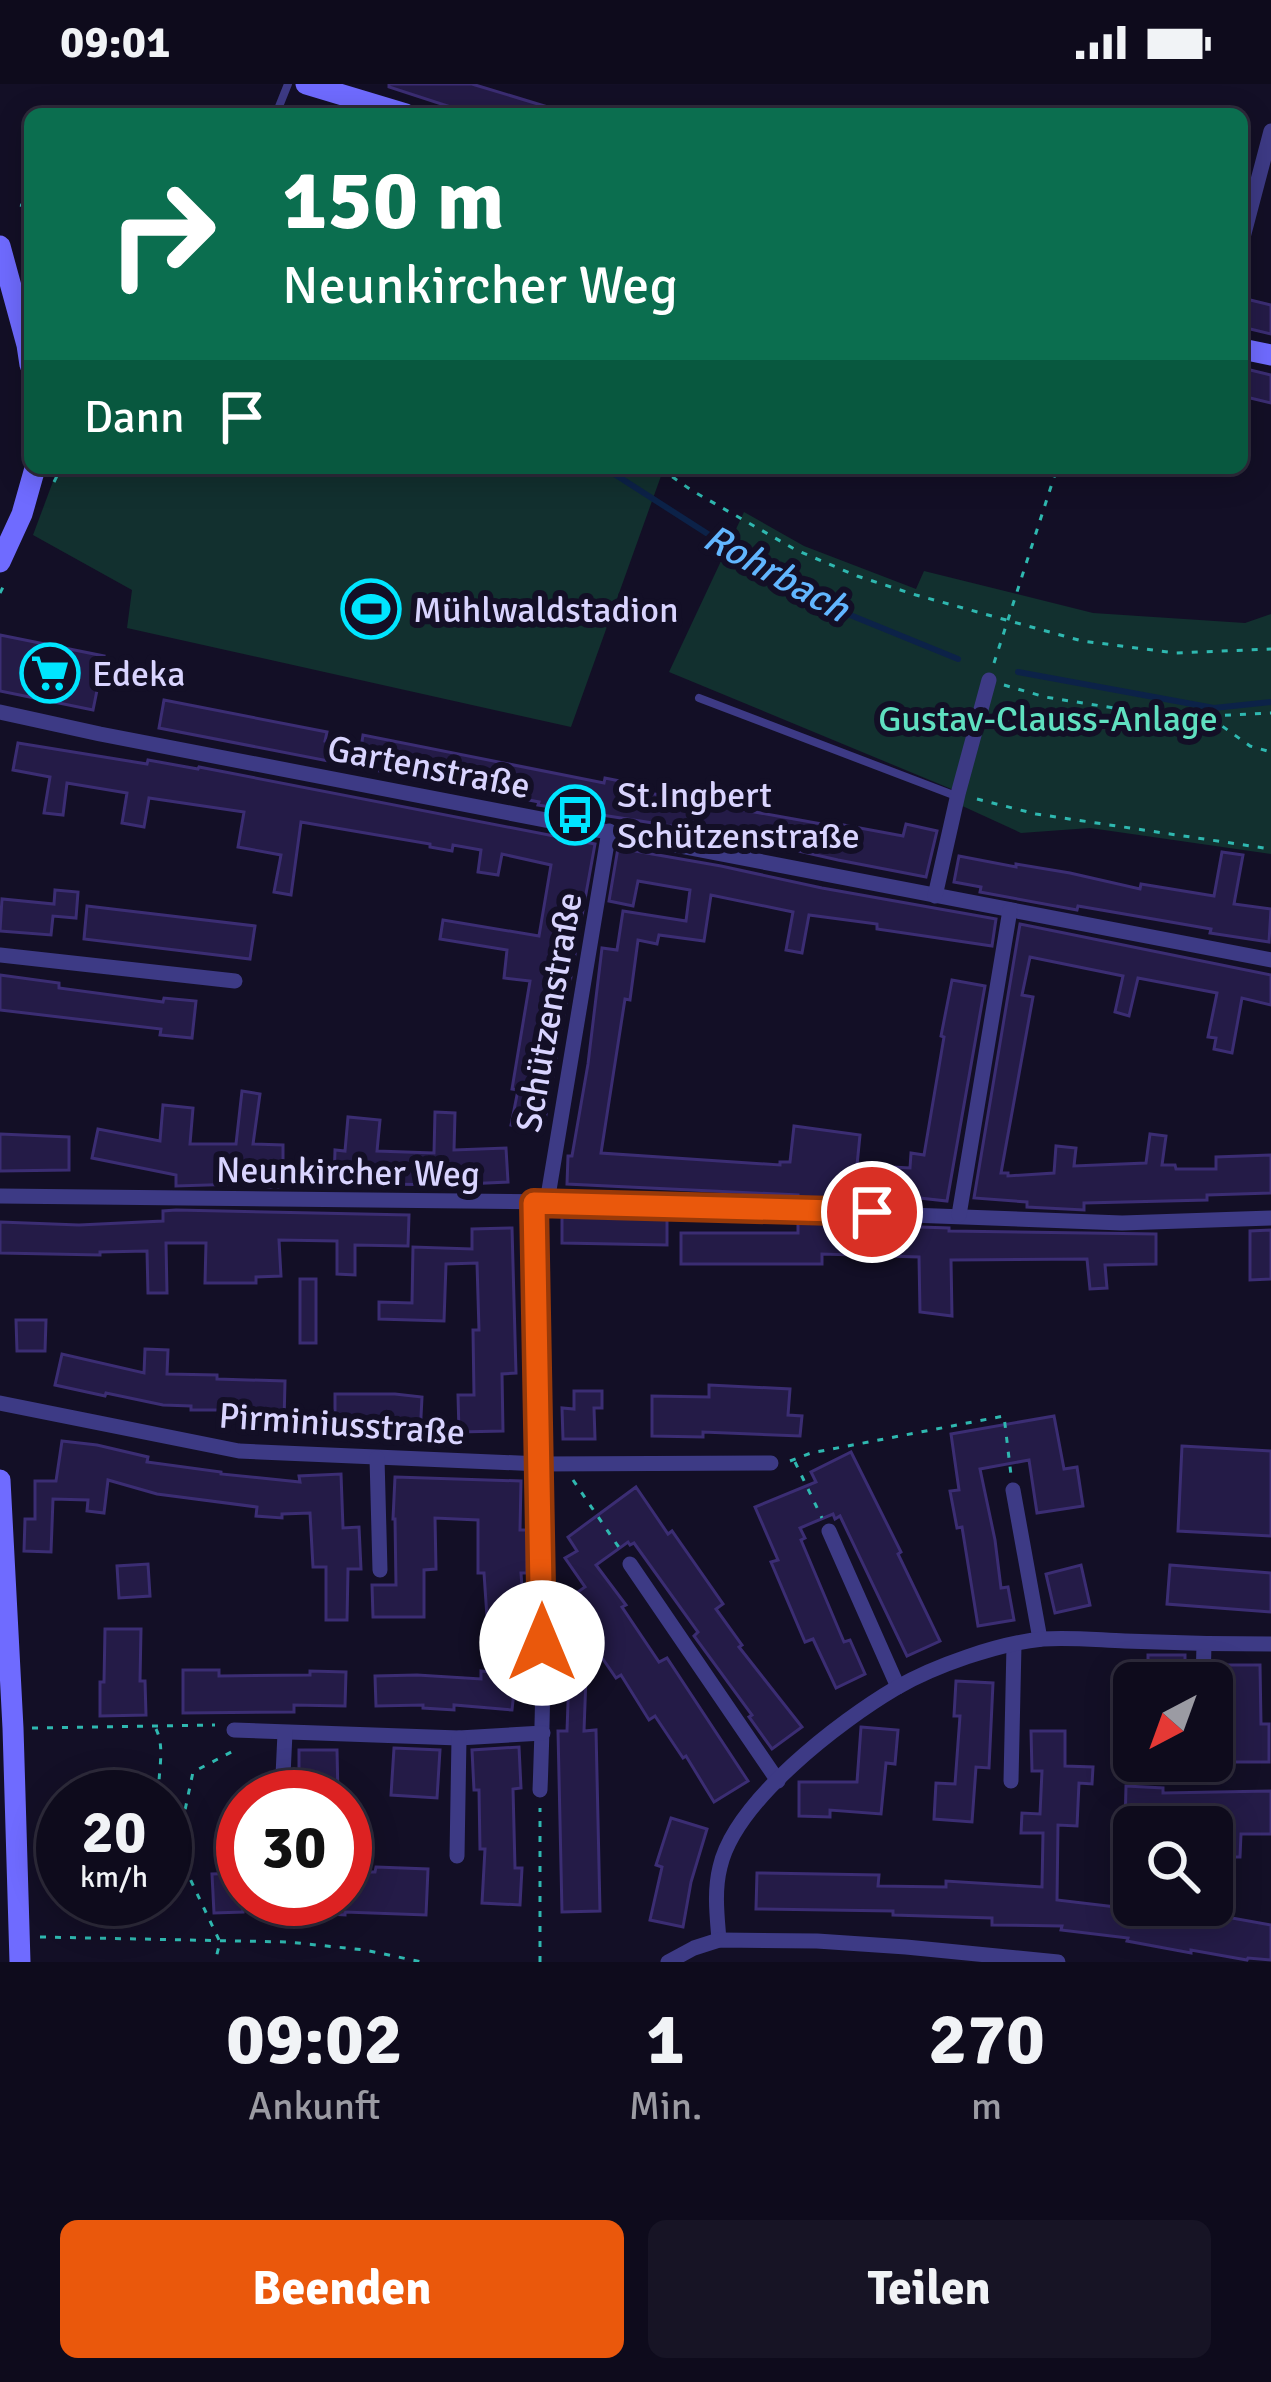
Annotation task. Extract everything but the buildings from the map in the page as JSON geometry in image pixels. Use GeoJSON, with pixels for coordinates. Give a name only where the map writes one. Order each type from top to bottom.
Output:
{"type":"FeatureCollection","features":[{"type":"Feature","properties":{"kind":"street"},"geometry":{"type":"LineString","coordinates":[[306,84],[386,108]]}},
{"type":"Feature","properties":{"kind":"street"},"geometry":{"type":"LineString","coordinates":[[1248,218],[1271,131]]}},
{"type":"Feature","properties":{"kind":"street"},"geometry":{"type":"LineString","coordinates":[[0,246],[24,334]]}},
{"type":"Feature","properties":{"kind":"street"},"geometry":{"type":"LineString","coordinates":[[0,562],[33,474]]}},
{"type":"Feature","properties":{"kind":"street"},"geometry":{"type":"LineString","coordinates":[[935,896],[990,677]]}},
{"type":"Feature","properties":{"kind":"street","name":"Gartenstraße"},"geometry":{"type":"LineString","coordinates":[[0,712],[1271,960]]}},
{"type":"Feature","properties":{"kind":"street","name":"Schützenstraße"},"geometry":{"type":"LineString","coordinates":[[540,1790],[541,1203],[609,831]]}},
{"type":"Feature","properties":{"kind":"street"},"geometry":{"type":"LineString","coordinates":[[959,1215],[1010,910]]}},
{"type":"Feature","properties":{"kind":"street"},"geometry":{"type":"LineString","coordinates":[[0,955],[235,982]]}},
{"type":"Feature","properties":{"kind":"street","name":"Neunkircher Weg"},"geometry":{"type":"LineString","coordinates":[[0,1196],[541,1203],[1122,1223],[1271,1218]]}},
{"type":"Feature","properties":{"kind":"street","name":"Pirminiusstraße"},"geometry":{"type":"LineString","coordinates":[[0,1402],[239,1451],[540,1465],[771,1463]]}},
{"type":"Feature","properties":{"kind":"street"},"geometry":{"type":"LineString","coordinates":[[377,1457],[380,1570]]}},
{"type":"Feature","properties":{"kind":"street"},"geometry":{"type":"LineString","coordinates":[[0,1480],[20,1962]]}},
{"type":"Feature","properties":{"kind":"street"},"geometry":{"type":"LineString","coordinates":[[1013,1490],[1040,1639]]}},
{"type":"Feature","properties":{"kind":"street"},"geometry":{"type":"LineString","coordinates":[[830,1531],[898,1687]]}},
{"type":"Feature","properties":{"kind":"street"},"geometry":{"type":"LineString","coordinates":[[630,1564],[778,1781]]}},
{"type":"Feature","properties":{"kind":"street"},"geometry":{"type":"LineString","coordinates":[[719,1940],[720,1864],[744,1821],[812,1749],[898,1687],[938,1668],[1040,1639],[1271,1644]]}},
{"type":"Feature","properties":{"kind":"street"},"geometry":{"type":"LineString","coordinates":[[1204,1644],[1204,1662]]}},
{"type":"Feature","properties":{"kind":"street"},"geometry":{"type":"LineString","coordinates":[[1011,1780],[1014,1646]]}},
{"type":"Feature","properties":{"kind":"street"},"geometry":{"type":"LineString","coordinates":[[234,1730],[459,1738],[543,1733]]}},
{"type":"Feature","properties":{"kind":"street"},"geometry":{"type":"LineString","coordinates":[[283,1770],[285,1732]]}},
{"type":"Feature","properties":{"kind":"street"},"geometry":{"type":"LineString","coordinates":[[457,1856],[459,1738]]}},
{"type":"Feature","properties":{"kind":"street"},"geometry":{"type":"LineString","coordinates":[[668,1962],[719,1940],[818,1941],[1058,1962]]}},
{"type":"Feature","properties":{"kind":"lane"},"geometry":{"type":"LineString","coordinates":[[699,698],[957,795]]}},
{"type":"Feature","properties":{"kind":"path"},"geometry":{"type":"LineString","coordinates":[[20,205],[24,206]]}},
{"type":"Feature","properties":{"kind":"path"},"geometry":{"type":"LineString","coordinates":[[53,483],[58,474]]}},
{"type":"Feature","properties":{"kind":"path"},"geometry":{"type":"LineString","coordinates":[[668,474],[796,550],[916,595],[1082,641],[1176,653],[1271,649]]}},
{"type":"Feature","properties":{"kind":"path"},"geometry":{"type":"LineString","coordinates":[[1055,474],[990,677],[1045,697],[1163,715],[1271,713]]}},
{"type":"Feature","properties":{"kind":"path"},"geometry":{"type":"LineString","coordinates":[[1208,716],[1250,746],[1271,752]]}},
{"type":"Feature","properties":{"kind":"path"},"geometry":{"type":"LineString","coordinates":[[957,795],[1036,814],[1271,848]]}},
{"type":"Feature","properties":{"kind":"path"},"geometry":{"type":"LineString","coordinates":[[830,1531],[794,1460],[811,1453],[1004,1416],[1013,1490]]}},
{"type":"Feature","properties":{"kind":"path"},"geometry":{"type":"LineString","coordinates":[[562,1464],[630,1564]]}},
{"type":"Feature","properties":{"kind":"path"},"geometry":{"type":"LineString","coordinates":[[13,1728],[224,1725],[234,1730]]}},
{"type":"Feature","properties":{"kind":"path"},"geometry":{"type":"LineString","coordinates":[[154,1726],[163,1742],[158,1770]]}},
{"type":"Feature","properties":{"kind":"path"},"geometry":{"type":"LineString","coordinates":[[192,1777],[240,1747]]}},
{"type":"Feature","properties":{"kind":"path"},"geometry":{"type":"LineString","coordinates":[[540,1790],[540,1962]]}},
{"type":"Feature","properties":{"kind":"path"},"geometry":{"type":"LineString","coordinates":[[192,1880],[220,1942],[215,1962]]}},
{"type":"Feature","properties":{"kind":"path"},"geometry":{"type":"LineString","coordinates":[[20,1936],[288,1942],[422,1962]]}},
{"type":"Feature","properties":{"kind":"path"},"geometry":{"type":"LineString","coordinates":[[361,1962],[365,1950]]}},
{"type":"Feature","properties":{"kind":"green space","name":"Mühlwaldstadion"},"geometry":{"type":"Polygon","coordinates":[[[56,474],[661,476],[571,727],[127,628],[132,590],[33,535],[56,474]]]}},
{"type":"Feature","properties":{"kind":"green space","name":"Gustav-Clauss-Anlage"},"geometry":{"type":"Polygon","coordinates":[[[744,512],[804,546],[916,589],[924,571],[1093,613],[1245,623],[1271,614],[1271,854],[1090,828],[1021,833],[958,804],[961,793],[669,672],[744,512]]]}},
{"type":"Feature","properties":{"kind":"waterway","name":"Rohrbach"},"geometry":{"type":"LineString","coordinates":[[614,474],[806,597],[958,659]]}},
{"type":"Feature","properties":{"kind":"waterway","name":"Rohrbach"},"geometry":{"type":"LineString","coordinates":[[1018,672],[1214,708],[1271,702]]}},
{"type":"Feature","properties":{"kind":"place","name":"Mühlwaldstadion"},"geometry":{"type":"Point","coordinates":[371,609]}},
{"type":"Feature","properties":{"kind":"place","name":"Edeka"},"geometry":{"type":"Point","coordinates":[50,673]}},
{"type":"Feature","properties":{"kind":"place","name":"St.Ingbert Schützenstraße"},"geometry":{"type":"Point","coordinates":[575,815]}},
{"type":"Feature","properties":{"kind":"route"},"geometry":{"type":"LineString","coordinates":[[542,1643],[534,1203],[872,1212]]}}]}
